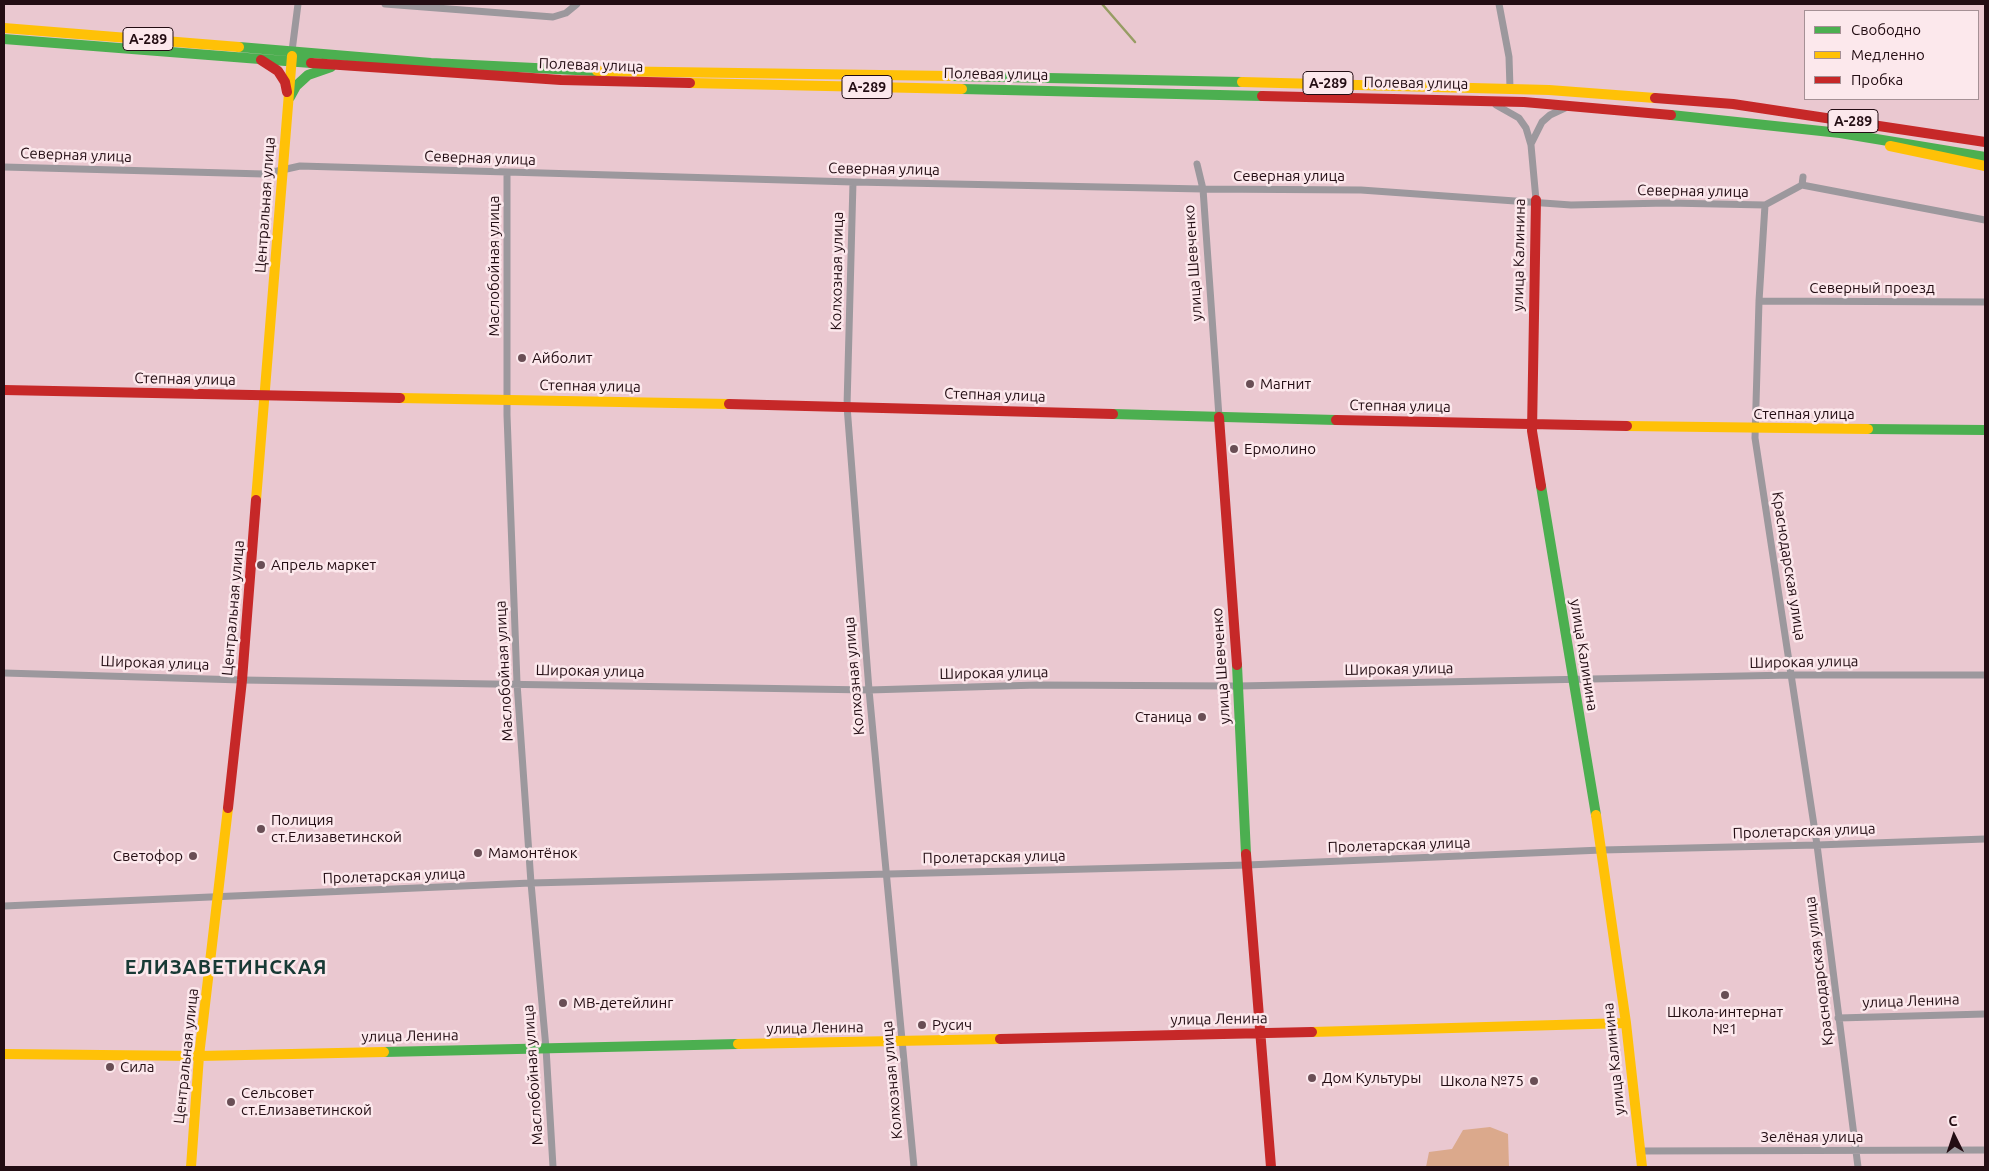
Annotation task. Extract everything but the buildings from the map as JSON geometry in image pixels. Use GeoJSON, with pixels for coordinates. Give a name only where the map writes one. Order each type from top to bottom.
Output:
{"type":"FeatureCollection","features":[{"type":"Feature","properties":{"kind":"main road","name":"Полевая улица"},"geometry":{"type":"LineString","coordinates":[[4,28],[292,56],[561,70],[1510,88],[1733,104],[1985,142]]}},
{"type":"Feature","properties":{"kind":"main road","name":"Полевая улица"},"geometry":{"type":"LineString","coordinates":[[4,38],[259,58],[292,56],[339,65],[561,80],[1478,100],[1582,106],[1759,123],[1853,135],[1985,157]]}},
{"type":"Feature","properties":{"kind":"main road","name":"Центральная улица"},"geometry":{"type":"LineString","coordinates":[[191,1167],[199,1056],[219,897],[242,680],[292,56]]}},
{"type":"Feature","properties":{"kind":"main road"},"geometry":{"type":"LineString","coordinates":[[259,58],[278,71],[285,82],[288,100]]}},
{"type":"Feature","properties":{"kind":"main road","name":"А-289"},"geometry":{"type":"LineString","coordinates":[[288,100],[292,91],[308,75],[339,65]]}},
{"type":"Feature","properties":{"kind":"main road"},"geometry":{"type":"LineString","coordinates":[[1853,135],[1915,153],[1985,166]]}},
{"type":"Feature","properties":{"kind":"main road","name":"улица Калинина"},"geometry":{"type":"LineString","coordinates":[[1536,200],[1532,423],[1572,680],[1602,850],[1626,1023],[1642,1167]]}},
{"type":"Feature","properties":{"kind":"main road","name":"Степная улица"},"geometry":{"type":"LineString","coordinates":[[4,390],[847,406],[1219,417],[1756,429],[1985,430]]}},
{"type":"Feature","properties":{"kind":"main road","name":"улица Шевченко"},"geometry":{"type":"LineString","coordinates":[[1219,417],[1238,686],[1247,865],[1262,1033],[1271,1167]]}},
{"type":"Feature","properties":{"kind":"main road","name":"улица Ленина"},"geometry":{"type":"LineString","coordinates":[[4,1054],[199,1056],[1262,1033],[1626,1023]]}},
{"type":"Feature","properties":{"kind":"street"},"geometry":{"type":"LineString","coordinates":[[292,56],[298,4]]}},
{"type":"Feature","properties":{"kind":"street"},"geometry":{"type":"LineString","coordinates":[[385,4],[553,17],[566,13],[577,4]]}},
{"type":"Feature","properties":{"kind":"street"},"geometry":{"type":"LineString","coordinates":[[1499,4],[1509,57],[1510,88]]}},
{"type":"Feature","properties":{"kind":"street","name":"А-289"},"geometry":{"type":"LineString","coordinates":[[1478,100],[1505,108],[1519,118],[1526,128],[1531,145]]}},
{"type":"Feature","properties":{"kind":"street","name":"А-289"},"geometry":{"type":"LineString","coordinates":[[1531,145],[1542,122],[1550,114],[1562,108],[1582,106]]}},
{"type":"Feature","properties":{"kind":"street","name":"улица Калинина"},"geometry":{"type":"LineString","coordinates":[[1531,145],[1536,200]]}},
{"type":"Feature","properties":{"kind":"street","name":"улица Шевченко"},"geometry":{"type":"LineString","coordinates":[[1197,164],[1203,189],[1219,417]]}},
{"type":"Feature","properties":{"kind":"street","name":"Северная улица"},"geometry":{"type":"LineString","coordinates":[[4,167],[264,174],[300,166],[853,182],[1361,190],[1536,200],[1571,204],[1668,203],[1765,206]]}},
{"type":"Feature","properties":{"kind":"street","name":"Маслобойная улица"},"geometry":{"type":"LineString","coordinates":[[507,173],[508,400],[506,415],[517,683],[531,884],[546,1048],[553,1167]]}},
{"type":"Feature","properties":{"kind":"street"},"geometry":{"type":"LineString","coordinates":[[1802,185],[1803,177]]}},
{"type":"Feature","properties":{"kind":"street","name":"Колхозная улица"},"geometry":{"type":"LineString","coordinates":[[853,182],[847,406],[869,690],[914,1167]]}},
{"type":"Feature","properties":{"kind":"street"},"geometry":{"type":"LineString","coordinates":[[1765,206],[1802,185],[1985,220]]}},
{"type":"Feature","properties":{"kind":"street","name":"Краснодарская улица"},"geometry":{"type":"LineString","coordinates":[[1765,206],[1759,301],[1755,438],[1817,845],[1858,1167]]}},
{"type":"Feature","properties":{"kind":"street","name":"Северный проезд"},"geometry":{"type":"LineString","coordinates":[[1759,301],[1985,302]]}},
{"type":"Feature","properties":{"kind":"street","name":"Широкая улица"},"geometry":{"type":"LineString","coordinates":[[4,673],[242,680],[869,690],[1038,685],[1238,686],[1792,675],[1985,675]]}},
{"type":"Feature","properties":{"kind":"street","name":"Пролетарская улица"},"geometry":{"type":"LineString","coordinates":[[4,906],[531,884],[886,873],[1247,865],[1602,850],[1985,839]]}},
{"type":"Feature","properties":{"kind":"street","name":"улица Ленина"},"geometry":{"type":"LineString","coordinates":[[1838,1018],[1985,1014]]}},
{"type":"Feature","properties":{"kind":"street","name":"Зелёная улица"},"geometry":{"type":"LineString","coordinates":[[1639,1151],[1985,1150]]}},
{"type":"Feature","properties":{"kind":"shaded area"},"geometry":{"type":"Polygon","coordinates":[[[1490,1127],[1508,1134],[1509,1167],[1426,1167],[1429,1152],[1452,1149],[1463,1130],[1490,1127]]]}},
{"type":"Feature","properties":{"kind":"waterway"},"geometry":{"type":"LineString","coordinates":[[1102,4],[1135,42]]}},
{"type":"Feature","properties":{"kind":"traffic: fast"},"geometry":{"type":"LineString","coordinates":[[4,39],[311,63]]}},
{"type":"Feature","properties":{"kind":"traffic: fast"},"geometry":{"type":"LineString","coordinates":[[239,47],[431,63],[597,71]]}},
{"type":"Feature","properties":{"kind":"traffic: fast"},"geometry":{"type":"LineString","coordinates":[[290,97],[296,86],[308,75],[331,67]]}},
{"type":"Feature","properties":{"kind":"traffic: fast"},"geometry":{"type":"LineString","coordinates":[[951,76],[1242,82]]}},
{"type":"Feature","properties":{"kind":"traffic: fast"},"geometry":{"type":"LineString","coordinates":[[962,89],[1262,96]]}},
{"type":"Feature","properties":{"kind":"traffic: fast"},"geometry":{"type":"LineString","coordinates":[[1671,115],[1840,133],[1985,157]]}},
{"type":"Feature","properties":{"kind":"traffic: fast"},"geometry":{"type":"LineString","coordinates":[[1113,414],[1336,420]]}},
{"type":"Feature","properties":{"kind":"traffic: fast"},"geometry":{"type":"LineString","coordinates":[[1868,429],[1985,430]]}},
{"type":"Feature","properties":{"kind":"traffic: fast"},"geometry":{"type":"LineString","coordinates":[[1541,486],[1596,815]]}},
{"type":"Feature","properties":{"kind":"traffic: fast"},"geometry":{"type":"LineString","coordinates":[[1237,665],[1246,854]]}},
{"type":"Feature","properties":{"kind":"traffic: fast"},"geometry":{"type":"LineString","coordinates":[[384,1052],[738,1044]]}},
{"type":"Feature","properties":{"kind":"traffic: slow"},"geometry":{"type":"LineString","coordinates":[[4,28],[239,47]]}},
{"type":"Feature","properties":{"kind":"traffic: slow"},"geometry":{"type":"LineString","coordinates":[[256,500],[292,56]]}},
{"type":"Feature","properties":{"kind":"traffic: slow"},"geometry":{"type":"LineString","coordinates":[[597,71],[951,76]]}},
{"type":"Feature","properties":{"kind":"traffic: slow"},"geometry":{"type":"LineString","coordinates":[[1242,82],[1549,90],[1655,98]]}},
{"type":"Feature","properties":{"kind":"traffic: slow"},"geometry":{"type":"LineString","coordinates":[[690,83],[962,89]]}},
{"type":"Feature","properties":{"kind":"traffic: slow"},"geometry":{"type":"LineString","coordinates":[[1890,146],[1985,166]]}},
{"type":"Feature","properties":{"kind":"traffic: slow"},"geometry":{"type":"LineString","coordinates":[[400,398],[729,404]]}},
{"type":"Feature","properties":{"kind":"traffic: slow"},"geometry":{"type":"LineString","coordinates":[[1627,426],[1868,429]]}},
{"type":"Feature","properties":{"kind":"traffic: slow"},"geometry":{"type":"LineString","coordinates":[[191,1167],[199,1056],[228,808]]}},
{"type":"Feature","properties":{"kind":"traffic: slow"},"geometry":{"type":"LineString","coordinates":[[1596,815],[1626,1023],[1642,1167]]}},
{"type":"Feature","properties":{"kind":"traffic: slow"},"geometry":{"type":"LineString","coordinates":[[1312,1032],[1626,1023]]}},
{"type":"Feature","properties":{"kind":"traffic: slow"},"geometry":{"type":"LineString","coordinates":[[738,1044],[1000,1039]]}},
{"type":"Feature","properties":{"kind":"traffic: slow"},"geometry":{"type":"LineString","coordinates":[[4,1054],[199,1056],[384,1052]]}},
{"type":"Feature","properties":{"kind":"traffic: jam"},"geometry":{"type":"LineString","coordinates":[[261,60],[278,71],[285,82],[287,92]]}},
{"type":"Feature","properties":{"kind":"traffic: jam"},"geometry":{"type":"LineString","coordinates":[[311,63],[561,80],[690,83]]}},
{"type":"Feature","properties":{"kind":"traffic: jam"},"geometry":{"type":"LineString","coordinates":[[1262,96],[1524,102],[1671,115]]}},
{"type":"Feature","properties":{"kind":"traffic: jam"},"geometry":{"type":"LineString","coordinates":[[1655,98],[1733,104],[1985,142]]}},
{"type":"Feature","properties":{"kind":"traffic: jam"},"geometry":{"type":"LineString","coordinates":[[1536,200],[1532,431],[1541,486]]}},
{"type":"Feature","properties":{"kind":"traffic: jam"},"geometry":{"type":"LineString","coordinates":[[4,390],[400,398]]}},
{"type":"Feature","properties":{"kind":"traffic: jam"},"geometry":{"type":"LineString","coordinates":[[729,404],[1113,414]]}},
{"type":"Feature","properties":{"kind":"traffic: jam"},"geometry":{"type":"LineString","coordinates":[[1219,417],[1237,665]]}},
{"type":"Feature","properties":{"kind":"traffic: jam"},"geometry":{"type":"LineString","coordinates":[[1336,420],[1627,426]]}},
{"type":"Feature","properties":{"kind":"traffic: jam"},"geometry":{"type":"LineString","coordinates":[[228,808],[242,680],[256,500]]}},
{"type":"Feature","properties":{"kind":"traffic: jam"},"geometry":{"type":"LineString","coordinates":[[1246,854],[1271,1167]]}},
{"type":"Feature","properties":{"kind":"traffic: jam"},"geometry":{"type":"LineString","coordinates":[[1000,1039],[1312,1032]]}},
{"type":"Feature","properties":{"kind":"place","name":"Айболит"},"geometry":{"type":"Point","coordinates":[522,358]}},
{"type":"Feature","properties":{"kind":"place","name":"Магнит"},"geometry":{"type":"Point","coordinates":[1250,384]}},
{"type":"Feature","properties":{"kind":"place","name":"Ермолино"},"geometry":{"type":"Point","coordinates":[1234,449]}},
{"type":"Feature","properties":{"kind":"place","name":"Апрель маркет"},"geometry":{"type":"Point","coordinates":[261,565]}},
{"type":"Feature","properties":{"kind":"place","name":"Станица"},"geometry":{"type":"Point","coordinates":[1202,717]}},
{"type":"Feature","properties":{"kind":"place","name":"Полиция ст.Елизаветинской"},"geometry":{"type":"Point","coordinates":[261,829]}},
{"type":"Feature","properties":{"kind":"place","name":"Мамонтёнок"},"geometry":{"type":"Point","coordinates":[478,853]}},
{"type":"Feature","properties":{"kind":"place","name":"Светофор"},"geometry":{"type":"Point","coordinates":[193,856]}},
{"type":"Feature","properties":{"kind":"place","name":"Школа-интернат №1"},"geometry":{"type":"Point","coordinates":[1725,995]}},
{"type":"Feature","properties":{"kind":"place","name":"MB-детейлинг"},"geometry":{"type":"Point","coordinates":[563,1003]}},
{"type":"Feature","properties":{"kind":"place","name":"Русич"},"geometry":{"type":"Point","coordinates":[922,1025]}},
{"type":"Feature","properties":{"kind":"place","name":"Сила"},"geometry":{"type":"Point","coordinates":[110,1067]}},
{"type":"Feature","properties":{"kind":"place","name":"Дом Культуры"},"geometry":{"type":"Point","coordinates":[1312,1078]}},
{"type":"Feature","properties":{"kind":"place","name":"Школа №75"},"geometry":{"type":"Point","coordinates":[1534,1081]}},
{"type":"Feature","properties":{"kind":"place","name":"Сельсовет ст.Елизаветинской"},"geometry":{"type":"Point","coordinates":[231,1102]}},
{"type":"Feature","properties":{"kind":"district","name":"ЕЛИЗАВЕТИНСКАЯ"},"geometry":{"type":"Point","coordinates":[226,967]}}]}
